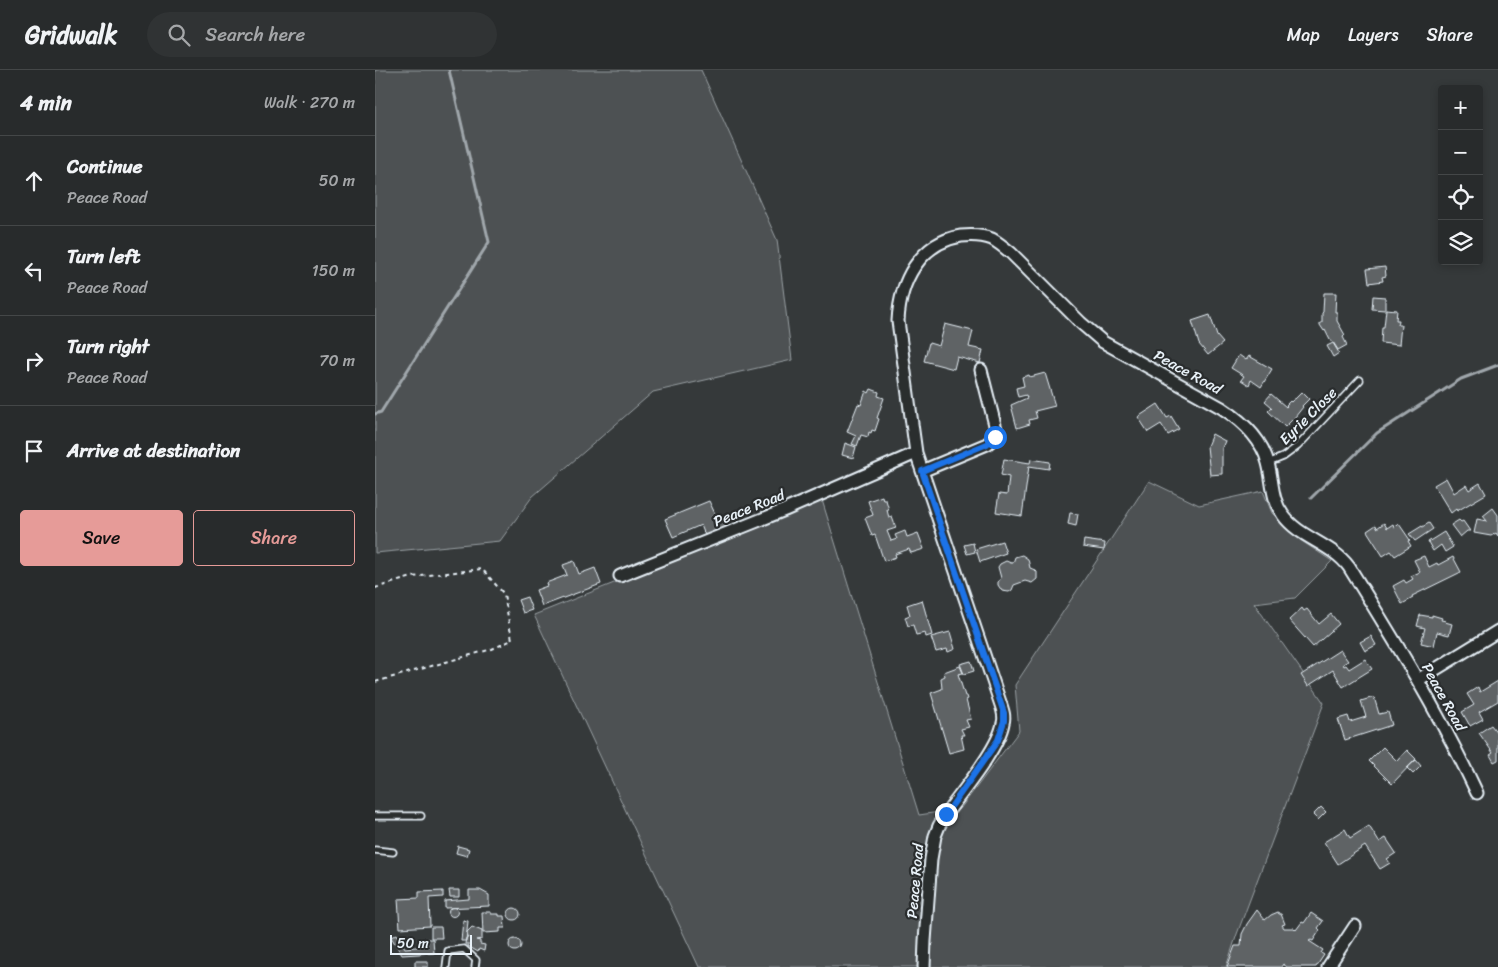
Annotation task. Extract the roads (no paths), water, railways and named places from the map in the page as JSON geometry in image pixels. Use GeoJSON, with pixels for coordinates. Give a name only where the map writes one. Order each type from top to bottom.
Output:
{"type":"FeatureCollection","features":[{"type":"Feature","properties":{"kind":"street","name":"Peace Road"},"geometry":{"type":"LineString","coordinates":[[925,967],[931,859],[935,836],[946,814],[998,740],[1004,721],[1004,713],[916,453],[898,321],[901,297],[907,279],[917,262],[930,248],[938,243],[971,235],[990,238],[1011,253],[1081,323],[1103,342],[1221,408],[1250,431],[1262,448],[1268,463],[1275,500],[1283,515],[1289,523],[1331,549],[1343,559],[1418,680],[1477,793]]}},
{"type":"Feature","properties":{"kind":"street"},"geometry":{"type":"LineString","coordinates":[[922,471],[987,444],[995,437],[996,429],[981,370]]}},
{"type":"Feature","properties":{"kind":"street","name":"Peace Road"},"geometry":{"type":"LineString","coordinates":[[620,576],[785,510],[916,453]]}},
{"type":"Feature","properties":{"kind":"street"},"geometry":{"type":"LineString","coordinates":[[1418,680],[1498,631]]}},
{"type":"Feature","properties":{"kind":"street"},"geometry":{"type":"LineString","coordinates":[[1328,967],[1355,926]]}},
{"type":"Feature","properties":{"kind":"lane","name":"Eyrie Close"},"geometry":{"type":"LineString","coordinates":[[1268,463],[1283,457],[1298,446],[1361,380]]}},
{"type":"Feature","properties":{"kind":"lane"},"geometry":{"type":"LineString","coordinates":[[375,816],[421,816]]}},
{"type":"Feature","properties":{"kind":"lane"},"geometry":{"type":"LineString","coordinates":[[375,850],[393,852]]}},
{"type":"Feature","properties":{"kind":"lane"},"geometry":{"type":"LineString","coordinates":[[446,967],[448,951],[464,950],[476,960],[475,967]]}},
{"type":"Feature","properties":{"kind":"waterway"},"geometry":{"type":"LineString","coordinates":[[375,414],[381,412],[489,242],[449,70]]}},
{"type":"Feature","properties":{"kind":"waterway"},"geometry":{"type":"LineString","coordinates":[[1311,498],[1377,433],[1461,379],[1498,365]]}}]}
